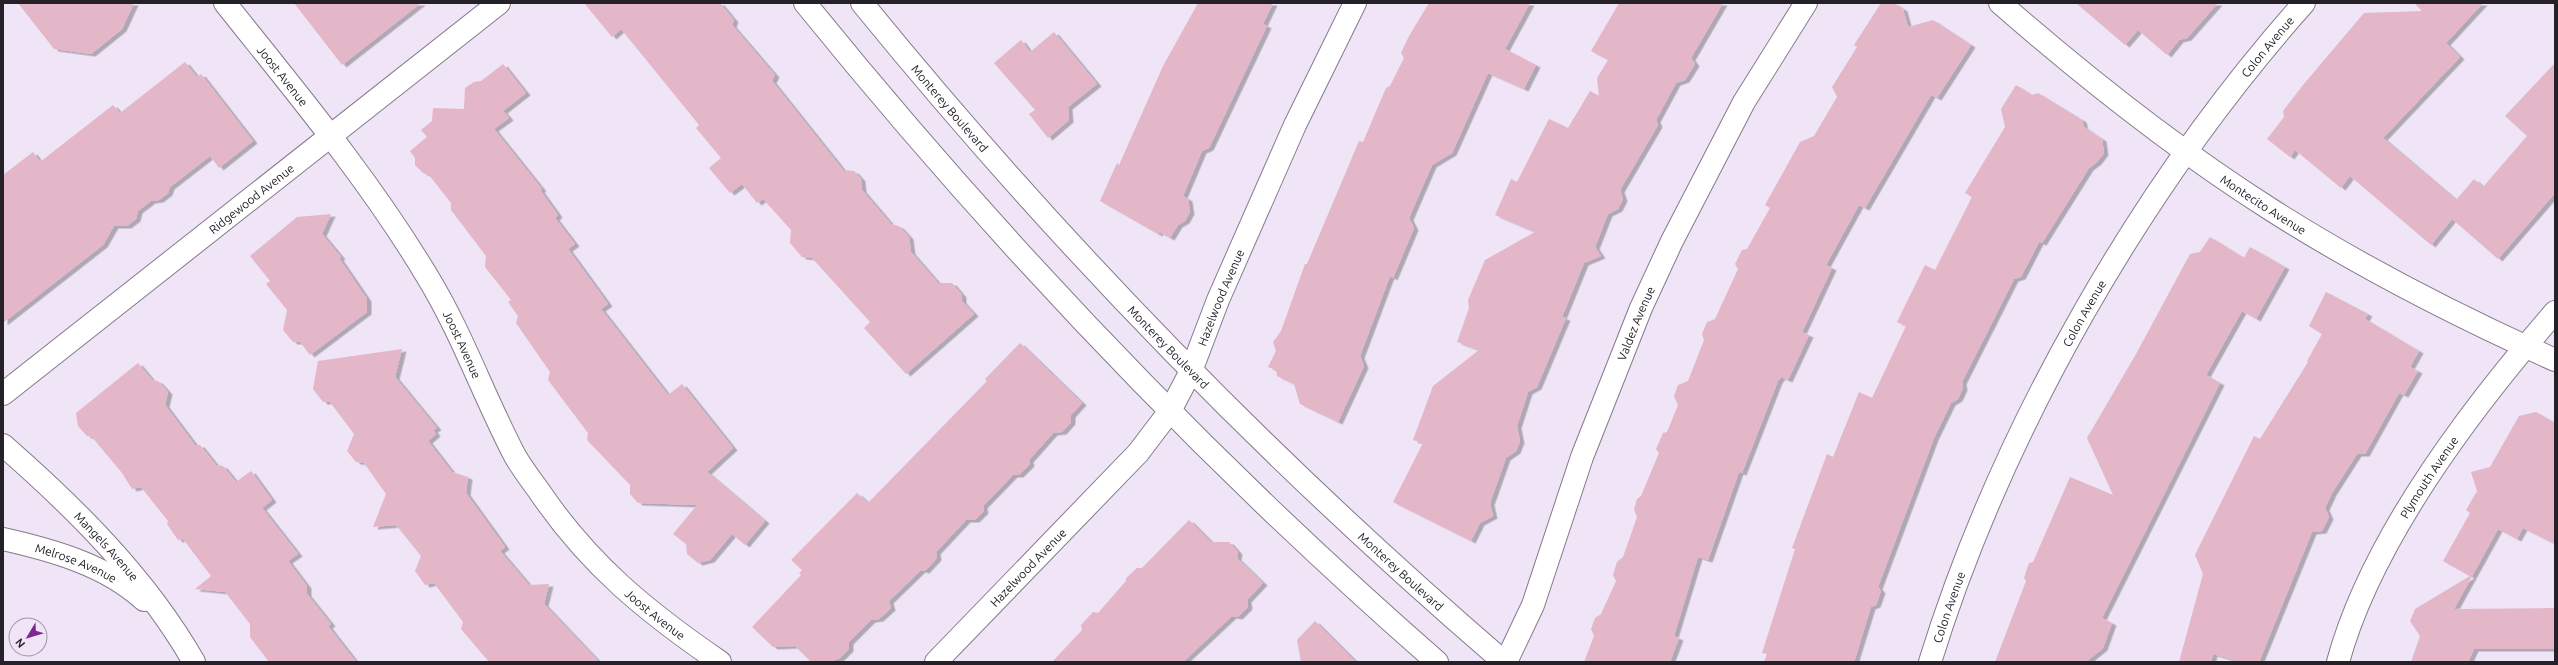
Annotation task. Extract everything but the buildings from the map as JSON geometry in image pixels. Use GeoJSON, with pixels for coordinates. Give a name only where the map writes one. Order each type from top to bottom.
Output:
{"type":"FeatureCollection","features":[{"type":"Feature","properties":{"kind":"street","name":"Joost Avenue"},"geometry":{"type":"LineString","coordinates":[[225,3],[330,136],[427,276],[461,338],[516,458],[550,507],[585,552],[632,597],[678,633],[720,662]]}},
{"type":"Feature","properties":{"kind":"street","name":"Ridgewood Avenue"},"geometry":{"type":"LineString","coordinates":[[3,394],[499,3]]}},
{"type":"Feature","properties":{"kind":"street"},"geometry":{"type":"LineString","coordinates":[[805,3],[906,125],[1010,244],[1170,411],[1437,662]]}},
{"type":"Feature","properties":{"kind":"street","name":"Monterey Boulevard"},"geometry":{"type":"LineString","coordinates":[[862,3],[1038,209],[1191,371],[1390,562],[1505,662]]}},
{"type":"Feature","properties":{"kind":"street","name":"Hazelwood Avenue"},"geometry":{"type":"LineString","coordinates":[[936,662],[1138,453],[1170,411],[1191,371],[1218,300],[1289,139],[1355,3]]}},
{"type":"Feature","properties":{"kind":"street","name":"Valdez Avenue"},"geometry":{"type":"LineString","coordinates":[[1505,662],[1533,605],[1582,457],[1644,301],[1672,241],[1744,102],[1806,3]]}},
{"type":"Feature","properties":{"kind":"street","name":"Montecito Avenue"},"geometry":{"type":"LineString","coordinates":[[2000,3],[2067,61],[2186,152],[2271,209],[2356,259],[2442,306],[2525,347],[2555,360]]}},
{"type":"Feature","properties":{"kind":"street","name":"Colon Avenue"},"geometry":{"type":"LineString","coordinates":[[1930,662],[1956,588],[1988,506],[2023,429],[2095,295],[2186,152],[2304,3]]}},
{"type":"Feature","properties":{"kind":"street","name":"Plymouth Avenue"},"geometry":{"type":"LineString","coordinates":[[2338,662],[2343,645],[2370,578],[2404,516],[2476,408],[2555,312]]}},
{"type":"Feature","properties":{"kind":"street","name":"Mangels Avenue"},"geometry":{"type":"LineString","coordinates":[[3,445],[91,528],[136,579],[177,633],[193,662]]}},
{"type":"Feature","properties":{"kind":"street","name":"Melrose Avenue"},"geometry":{"type":"LineString","coordinates":[[3,539],[44,548],[96,568],[140,597],[177,633]]}}]}
